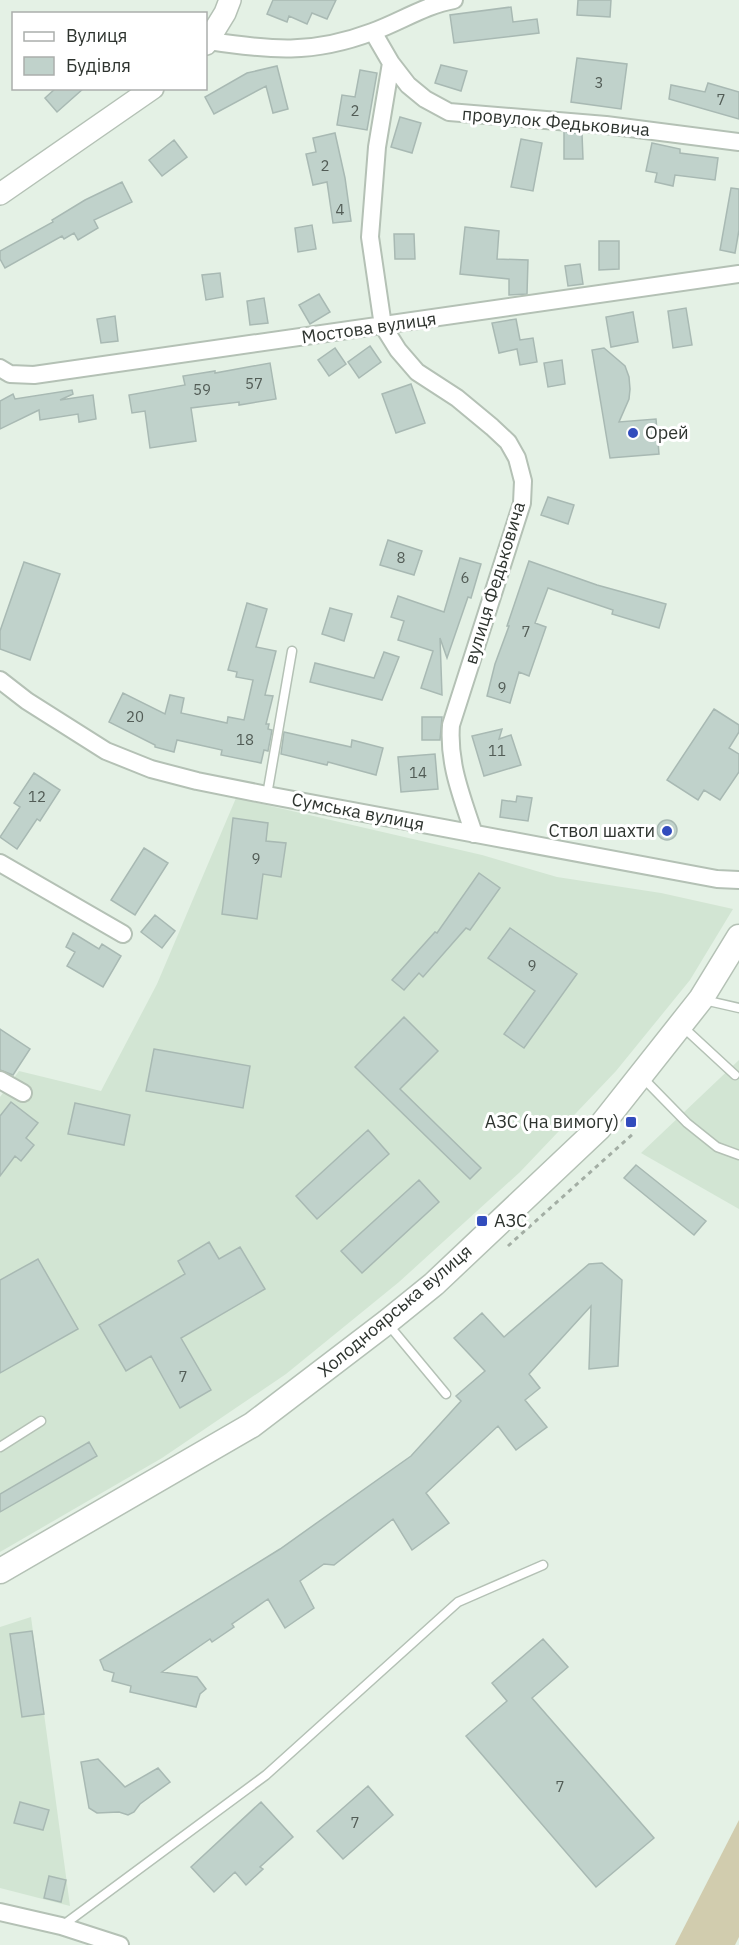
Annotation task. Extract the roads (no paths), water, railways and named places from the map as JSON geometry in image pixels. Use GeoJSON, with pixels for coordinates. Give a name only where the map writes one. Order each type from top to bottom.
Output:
{"type":"FeatureCollection","features":[{"type":"Feature","properties":{"kind":"main road","name":"Холодноярська вулиця"},"geometry":{"type":"LineString","coordinates":[[0,1571],[252,1425],[387,1323],[434,1284],[599,1128],[701,999],[739,938]]}},
{"type":"Feature","properties":{"kind":"street"},"geometry":{"type":"LineString","coordinates":[[230,0],[207,42],[267,49],[304,49],[334,44],[373,32],[426,8],[454,0]]}},
{"type":"Feature","properties":{"kind":"street","name":"провулок Федьковича"},"geometry":{"type":"LineString","coordinates":[[373,32],[391,63],[408,85],[425,99],[449,112],[606,125],[739,142]]}},
{"type":"Feature","properties":{"kind":"street","name":"вулиця Федьковича"},"geometry":{"type":"LineString","coordinates":[[391,63],[377,147],[370,237],[383,326],[398,350],[417,372],[457,398],[508,442],[517,458],[523,482],[522,503],[451,725],[452,768],[474,834]]}},
{"type":"Feature","properties":{"kind":"street"},"geometry":{"type":"LineString","coordinates":[[0,194],[150,90]]}},
{"type":"Feature","properties":{"kind":"street","name":"Мостова вулиця"},"geometry":{"type":"LineString","coordinates":[[0,368],[10,374],[34,375],[739,274]]}},
{"type":"Feature","properties":{"kind":"street","name":"Сумська вулиця"},"geometry":{"type":"LineString","coordinates":[[0,680],[27,701],[106,751],[151,769],[267,795],[717,879],[739,880]]}},
{"type":"Feature","properties":{"kind":"street"},"geometry":{"type":"LineString","coordinates":[[0,863],[123,934]]}},
{"type":"Feature","properties":{"kind":"street"},"geometry":{"type":"LineString","coordinates":[[0,1080],[23,1093]]}},
{"type":"Feature","properties":{"kind":"street"},"geometry":{"type":"LineString","coordinates":[[0,1912],[61,1926],[120,1945]]}},
{"type":"Feature","properties":{"kind":"lane"},"geometry":{"type":"LineString","coordinates":[[267,795],[292,651]]}},
{"type":"Feature","properties":{"kind":"lane"},"geometry":{"type":"LineString","coordinates":[[701,999],[739,1008]]}},
{"type":"Feature","properties":{"kind":"lane"},"geometry":{"type":"LineString","coordinates":[[681,1024],[735,1075]]}},
{"type":"Feature","properties":{"kind":"lane"},"geometry":{"type":"LineString","coordinates":[[641,1075],[687,1123],[717,1147],[739,1155]]}},
{"type":"Feature","properties":{"kind":"lane"},"geometry":{"type":"LineString","coordinates":[[387,1323],[446,1394]]}},
{"type":"Feature","properties":{"kind":"lane"},"geometry":{"type":"LineString","coordinates":[[0,1446],[41,1421]]}},
{"type":"Feature","properties":{"kind":"lane"},"geometry":{"type":"LineString","coordinates":[[61,1926],[266,1775],[459,1602],[543,1565]]}},
{"type":"Feature","properties":{"kind":"place","name":"Орей"},"geometry":{"type":"Point","coordinates":[633,433]}},
{"type":"Feature","properties":{"kind":"place","name":"Ствол шахти"},"geometry":{"type":"Point","coordinates":[667,831]}},
{"type":"Feature","properties":{"kind":"place","name":"АЗС (на вимогу)"},"geometry":{"type":"Point","coordinates":[631,1122]}},
{"type":"Feature","properties":{"kind":"place","name":"АЗС"},"geometry":{"type":"Point","coordinates":[482,1221]}}]}
